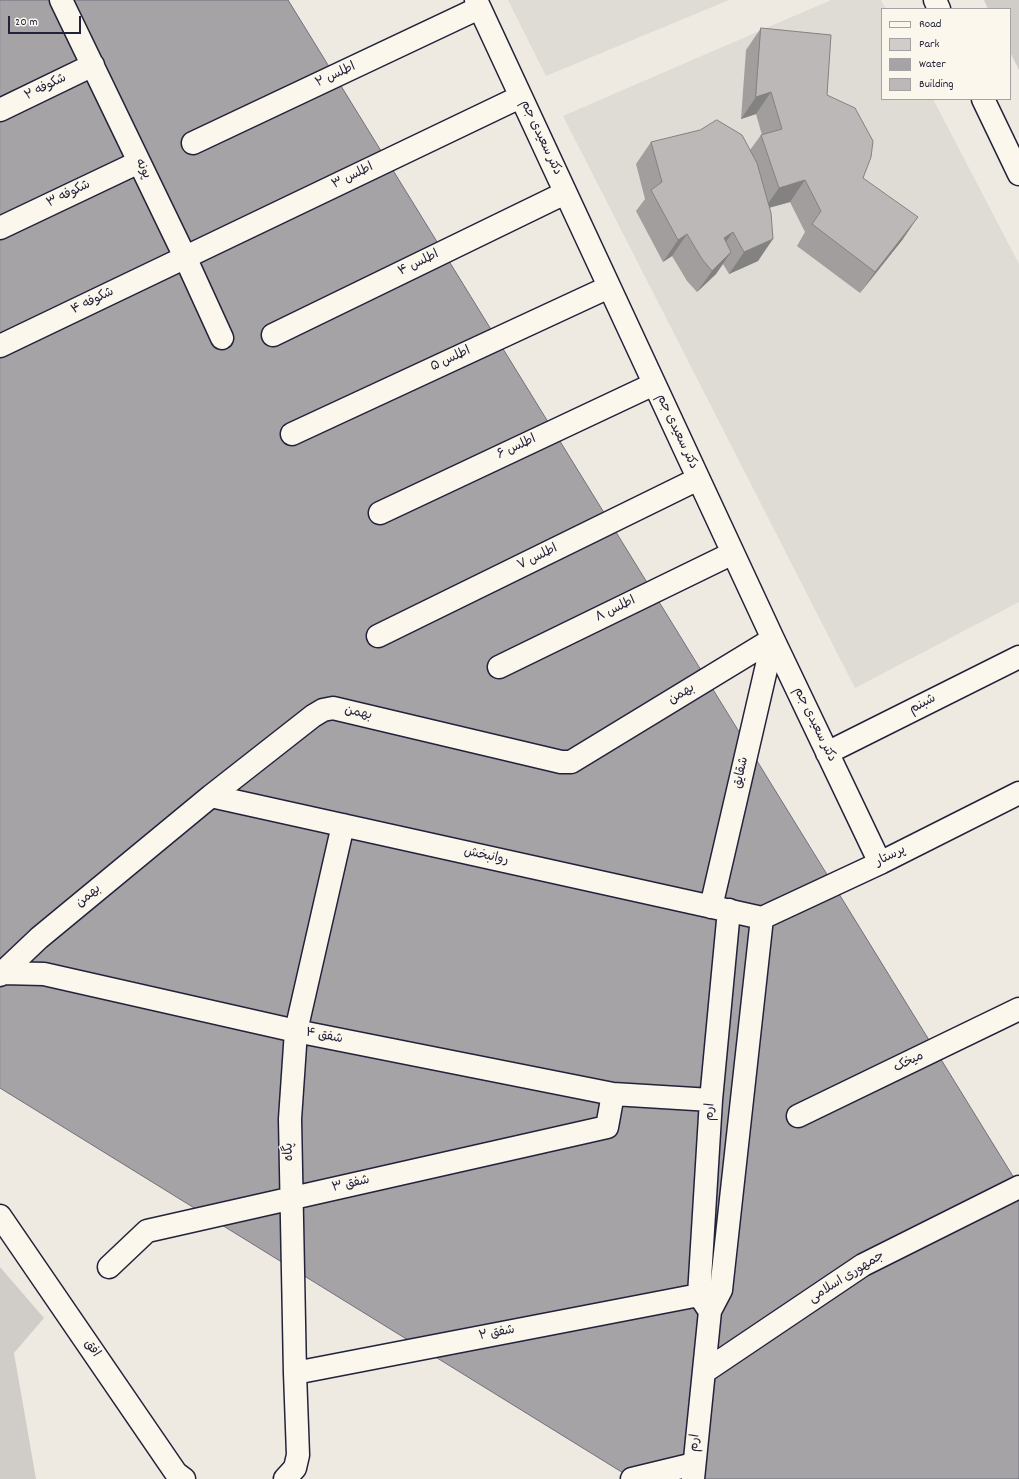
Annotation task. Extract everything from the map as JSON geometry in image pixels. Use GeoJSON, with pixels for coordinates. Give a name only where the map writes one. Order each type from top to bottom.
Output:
{"type":"FeatureCollection","features":[{"type":"Feature","properties":{"kind":"street","name":"پونه"},"geometry":{"type":"LineString","coordinates":[[61,0],[185,257],[222,338]]}},
{"type":"Feature","properties":{"kind":"street","name":"دکتر سعیدی جم"},"geometry":{"type":"LineString","coordinates":[[477,4],[732,553],[880,863]]}},
{"type":"Feature","properties":{"kind":"street","name":"اطلس ۲"},"geometry":{"type":"LineString","coordinates":[[193,143],[477,4]]}},
{"type":"Feature","properties":{"kind":"street","name":"شکوفه ۲"},"geometry":{"type":"LineString","coordinates":[[0,110],[93,65]]}},
{"type":"Feature","properties":{"kind":"street","name":"اطلس ۳"},"geometry":{"type":"LineString","coordinates":[[185,257],[520,97]]}},
{"type":"Feature","properties":{"kind":"street"},"geometry":{"type":"LineString","coordinates":[[983,100],[1019,174]]}},
{"type":"Feature","properties":{"kind":"street","name":"شکوفه ۳"},"geometry":{"type":"LineString","coordinates":[[0,228],[139,162]]}},
{"type":"Feature","properties":{"kind":"street","name":"اطلس ۴"},"geometry":{"type":"LineString","coordinates":[[273,335],[565,193]]}},
{"type":"Feature","properties":{"kind":"street","name":"شکوفه ۴"},"geometry":{"type":"LineString","coordinates":[[0,346],[185,257]]}},
{"type":"Feature","properties":{"kind":"street","name":"اطلس ۵"},"geometry":{"type":"LineString","coordinates":[[292,434],[609,287]]}},
{"type":"Feature","properties":{"kind":"street","name":"اطلس ۶"},"geometry":{"type":"LineString","coordinates":[[380,513],[654,384]]}},
{"type":"Feature","properties":{"kind":"street","name":"اطلس ۷"},"geometry":{"type":"LineString","coordinates":[[378,636],[698,479]]}},
{"type":"Feature","properties":{"kind":"street","name":"اطلس ۸"},"geometry":{"type":"LineString","coordinates":[[499,667],[732,553]]}},
{"type":"Feature","properties":{"kind":"street","name":"بهمن"},"geometry":{"type":"LineString","coordinates":[[1,974],[39,938],[211,796],[313,716],[323,710],[333,708],[562,762],[571,762],[773,639]]}},
{"type":"Feature","properties":{"kind":"street","name":"شقایق"},"geometry":{"type":"LineString","coordinates":[[720,908],[773,639]]}},
{"type":"Feature","properties":{"kind":"street","name":"شبنم"},"geometry":{"type":"LineString","coordinates":[[827,753],[1019,656]]}},
{"type":"Feature","properties":{"kind":"street","name":"پرستار"},"geometry":{"type":"LineString","coordinates":[[762,918],[880,863],[1019,793]]}},
{"type":"Feature","properties":{"kind":"street","name":"روانبخش"},"geometry":{"type":"LineString","coordinates":[[211,796],[762,918]]}},
{"type":"Feature","properties":{"kind":"street","name":"پگاه"},"geometry":{"type":"LineString","coordinates":[[285,1479],[295,1468],[298,1455],[290,1119],[296,1031],[343,825]]}},
{"type":"Feature","properties":{"kind":"street","name":"ارم"},"geometry":{"type":"LineString","coordinates":[[693,1471],[704,1372],[704,1303],[711,1100],[720,908]]}},
{"type":"Feature","properties":{"kind":"street","name":"ارم"},"geometry":{"type":"LineString","coordinates":[[704,1303],[721,1290],[762,918]]}},
{"type":"Feature","properties":{"kind":"street","name":"شفق ۴"},"geometry":{"type":"LineString","coordinates":[[1,974],[44,974],[296,1031],[613,1094],[711,1100]]}},
{"type":"Feature","properties":{"kind":"street","name":"میخک"},"geometry":{"type":"LineString","coordinates":[[798,1116],[1019,1009]]}},
{"type":"Feature","properties":{"kind":"street","name":"شفق ۳"},"geometry":{"type":"LineString","coordinates":[[109,1267],[147,1231],[607,1128],[613,1094]]}},
{"type":"Feature","properties":{"kind":"street","name":"جمهوری اسلامی"},"geometry":{"type":"LineString","coordinates":[[704,1372],[863,1265],[1019,1187]]}},
{"type":"Feature","properties":{"kind":"street","name":"افق"},"geometry":{"type":"LineString","coordinates":[[0,1216],[176,1473],[184,1479]]}},
{"type":"Feature","properties":{"kind":"street","name":"شفق ۲"},"geometry":{"type":"LineString","coordinates":[[295,1373],[704,1303]]}},
{"type":"Feature","properties":{"kind":"street"},"geometry":{"type":"LineString","coordinates":[[632,1479],[693,1471]]}},
{"type":"Feature","properties":{"kind":"shaded area"},"geometry":{"type":"Polygon","coordinates":[[[508,0],[729,0],[546,76],[508,0]]]}},
{"type":"Feature","properties":{"kind":"shaded area"},"geometry":{"type":"Polygon","coordinates":[[[831,0],[881,0],[885,8],[881,8],[881,100],[934,100],[1019,264],[1019,602],[855,688],[563,116],[831,0]]]}},
{"type":"Feature","properties":{"kind":"green space"},"geometry":{"type":"Polygon","coordinates":[[[984,0],[1019,0],[1019,70],[1011,54],[1011,8],[988,8],[984,0]]]}},
{"type":"Feature","properties":{"kind":"green space"},"geometry":{"type":"Polygon","coordinates":[[[0,1267],[44,1318],[14,1353],[36,1479],[0,1479],[0,1267]]]}},
{"type":"Feature","properties":{"kind":"water"},"geometry":{"type":"Polygon","coordinates":[[[0,0],[288,0],[1019,1186],[1019,1479],[633,1479],[0,1088],[0,0]]]}},
{"type":"Feature","properties":{"kind":"building"},"geometry":{"type":"Polygon","coordinates":[[[761,28],[831,35],[827,95],[855,108],[873,141],[871,157],[863,178],[918,217],[875,272],[812,224],[821,211],[805,180],[779,188],[761,135],[782,129],[771,92],[756,97],[761,28]]]}},
{"type":"Feature","properties":{"kind":"building"},"geometry":{"type":"Polygon","coordinates":[[[717,120],[742,135],[757,163],[771,213],[773,239],[744,252],[733,232],[724,238],[731,252],[712,271],[702,259],[687,234],[678,240],[651,190],[662,182],[651,142],[700,130],[717,120]]]}}]}
